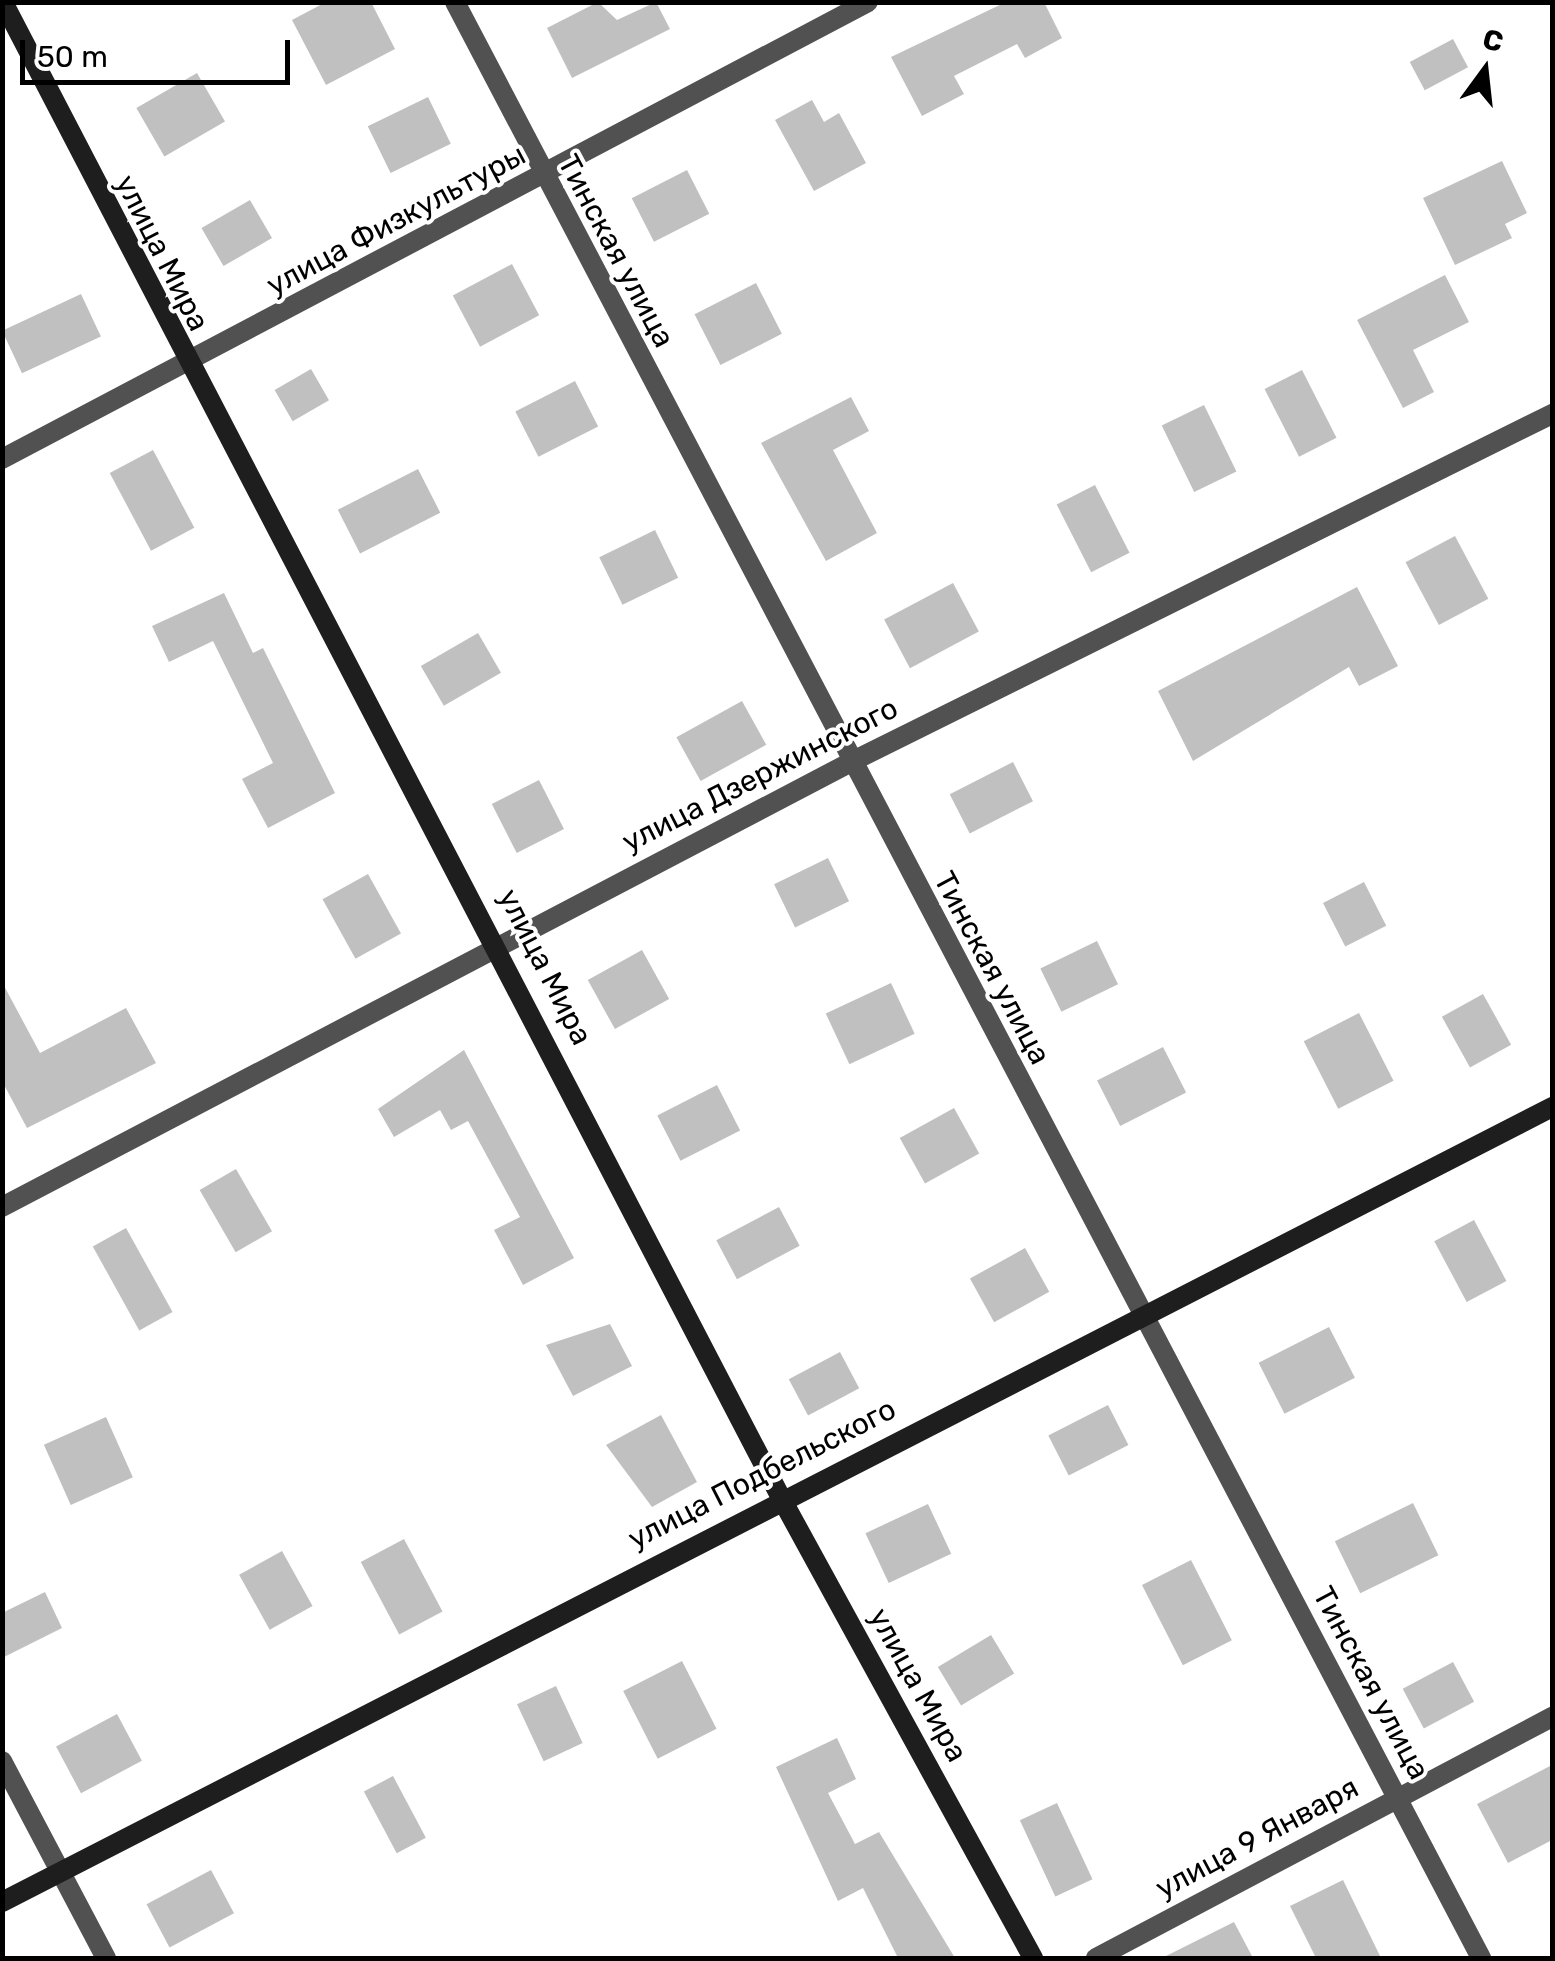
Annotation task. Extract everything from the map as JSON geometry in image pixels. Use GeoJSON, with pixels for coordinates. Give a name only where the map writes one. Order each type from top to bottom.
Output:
{"type":"FeatureCollection","features":[{"type":"Feature","properties":{"kind":"main road","name":"улица Мира"},"geometry":{"type":"LineString","coordinates":[[3,2],[185,365],[500,942],[780,1496],[1033,1958]]}},
{"type":"Feature","properties":{"kind":"main road","name":"улица Подбельского"},"geometry":{"type":"LineString","coordinates":[[2,1902],[780,1496],[1141,1318],[1552,1107]]}},
{"type":"Feature","properties":{"kind":"street","name":"Тинская улица"},"geometry":{"type":"LineString","coordinates":[[455,2],[1141,1318],[1482,1958]]}},
{"type":"Feature","properties":{"kind":"street","name":"улица Физкультуры"},"geometry":{"type":"LineString","coordinates":[[2,459],[868,2]]}},
{"type":"Feature","properties":{"kind":"street","name":"улица Дзержинского"},"geometry":{"type":"LineString","coordinates":[[2,1207],[500,942],[851,762],[1552,414]]}},
{"type":"Feature","properties":{"kind":"street","name":"улица 9 Января"},"geometry":{"type":"LineString","coordinates":[[1096,1958],[1552,1716]]}},
{"type":"Feature","properties":{"kind":"street"},"geometry":{"type":"LineString","coordinates":[[2,1761],[106,1958]]}},
{"type":"Feature","properties":{"kind":"building"},"geometry":{"type":"Polygon","coordinates":[[[326,2],[371,2],[395,49],[326,85],[292,20],[326,2]]]}},
{"type":"Feature","properties":{"kind":"building"},"geometry":{"type":"Polygon","coordinates":[[[598,2],[617,20],[656,2],[670,29],[572,78],[547,28],[598,2]]]}},
{"type":"Feature","properties":{"kind":"building"},"geometry":{"type":"Polygon","coordinates":[[[1006,2],[1044,2],[1062,38],[1025,58],[1017,44],[954,76],[964,94],[922,116],[891,57],[1006,2]]]}},
{"type":"Feature","properties":{"kind":"building"},"geometry":{"type":"Polygon","coordinates":[[[1453,39],[1468,67],[1425,90],[1410,62],[1453,39]]]}},
{"type":"Feature","properties":{"kind":"building"},"geometry":{"type":"Polygon","coordinates":[[[197,73],[225,121],[164,156],[136,108],[197,73]]]}},
{"type":"Feature","properties":{"kind":"building"},"geometry":{"type":"Polygon","coordinates":[[[428,97],[451,144],[391,173],[368,126],[428,97]]]}},
{"type":"Feature","properties":{"kind":"building"},"geometry":{"type":"Polygon","coordinates":[[[812,100],[824,122],[839,113],[866,163],[814,191],[775,120],[812,100]]]}},
{"type":"Feature","properties":{"kind":"building"},"geometry":{"type":"Polygon","coordinates":[[[1502,161],[1527,213],[1505,224],[1512,238],[1455,265],[1423,198],[1502,161]]]}},
{"type":"Feature","properties":{"kind":"building"},"geometry":{"type":"Polygon","coordinates":[[[687,170],[709,214],[654,242],[632,198],[687,170]]]}},
{"type":"Feature","properties":{"kind":"building"},"geometry":{"type":"Polygon","coordinates":[[[250,200],[272,238],[224,266],[202,228],[250,200]]]}},
{"type":"Feature","properties":{"kind":"building"},"geometry":{"type":"Polygon","coordinates":[[[512,264],[539,315],[480,347],[453,295],[512,264]]]}},
{"type":"Feature","properties":{"kind":"building"},"geometry":{"type":"Polygon","coordinates":[[[1445,275],[1469,322],[1413,350],[1434,392],[1403,408],[1357,320],[1445,275]]]}},
{"type":"Feature","properties":{"kind":"building"},"geometry":{"type":"Polygon","coordinates":[[[756,283],[782,334],[720,365],[695,314],[756,283]]]}},
{"type":"Feature","properties":{"kind":"building"},"geometry":{"type":"Polygon","coordinates":[[[81,294],[101,337],[22,373],[2,331],[81,294]]]}},
{"type":"Feature","properties":{"kind":"building"},"geometry":{"type":"Polygon","coordinates":[[[311,369],[329,400],[293,421],[275,390],[311,369]]]}},
{"type":"Feature","properties":{"kind":"building"},"geometry":{"type":"Polygon","coordinates":[[[1302,370],[1337,438],[1299,457],[1265,389],[1302,370]]]}},
{"type":"Feature","properties":{"kind":"building"},"geometry":{"type":"Polygon","coordinates":[[[575,381],[598,426],[538,457],[515,411],[575,381]]]}},
{"type":"Feature","properties":{"kind":"building"},"geometry":{"type":"Polygon","coordinates":[[[851,397],[869,431],[833,450],[877,533],[826,561],[761,443],[851,397]]]}},
{"type":"Feature","properties":{"kind":"building"},"geometry":{"type":"Polygon","coordinates":[[[1204,405],[1236,472],[1194,492],[1162,426],[1204,405]]]}},
{"type":"Feature","properties":{"kind":"building"},"geometry":{"type":"Polygon","coordinates":[[[153,450],[194,528],[151,551],[110,473],[153,450]]]}},
{"type":"Feature","properties":{"kind":"building"},"geometry":{"type":"Polygon","coordinates":[[[418,469],[440,513],[360,554],[338,510],[418,469]]]}},
{"type":"Feature","properties":{"kind":"building"},"geometry":{"type":"Polygon","coordinates":[[[1095,485],[1130,553],[1091,572],[1057,505],[1095,485]]]}},
{"type":"Feature","properties":{"kind":"building"},"geometry":{"type":"Polygon","coordinates":[[[655,530],[678,578],[623,605],[599,557],[655,530]]]}},
{"type":"Feature","properties":{"kind":"building"},"geometry":{"type":"Polygon","coordinates":[[[1455,536],[1488,599],[1439,625],[1406,562],[1455,536]]]}},
{"type":"Feature","properties":{"kind":"building"},"geometry":{"type":"Polygon","coordinates":[[[953,583],[979,632],[910,668],[884,620],[953,583]]]}},
{"type":"Feature","properties":{"kind":"building"},"geometry":{"type":"Polygon","coordinates":[[[1357,587],[1398,666],[1359,686],[1349,667],[1193,761],[1158,691],[1357,587]]]}},
{"type":"Feature","properties":{"kind":"building"},"geometry":{"type":"Polygon","coordinates":[[[224,593],[253,653],[263,648],[335,793],[268,828],[242,779],[273,763],[213,641],[169,662],[152,626],[224,593]]]}},
{"type":"Feature","properties":{"kind":"building"},"geometry":{"type":"Polygon","coordinates":[[[478,633],[501,673],[444,706],[421,666],[478,633]]]}},
{"type":"Feature","properties":{"kind":"building"},"geometry":{"type":"Polygon","coordinates":[[[742,701],[766,745],[701,781],[676,737],[742,701]]]}},
{"type":"Feature","properties":{"kind":"building"},"geometry":{"type":"Polygon","coordinates":[[[1013,762],[1033,801],[970,833],[950,794],[1013,762]]]}},
{"type":"Feature","properties":{"kind":"building"},"geometry":{"type":"Polygon","coordinates":[[[539,780],[564,829],[517,853],[492,804],[539,780]]]}},
{"type":"Feature","properties":{"kind":"building"},"geometry":{"type":"Polygon","coordinates":[[[828,858],[849,901],[795,927],[774,884],[828,858]]]}},
{"type":"Feature","properties":{"kind":"building"},"geometry":{"type":"Polygon","coordinates":[[[368,874],[401,933],[355,959],[323,899],[368,874]]]}},
{"type":"Feature","properties":{"kind":"building"},"geometry":{"type":"Polygon","coordinates":[[[1364,882],[1386,926],[1345,947],[1323,903],[1364,882]]]}},
{"type":"Feature","properties":{"kind":"building"},"geometry":{"type":"Polygon","coordinates":[[[1097,941],[1118,984],[1061,1012],[1040,969],[1097,941]]]}},
{"type":"Feature","properties":{"kind":"building"},"geometry":{"type":"Polygon","coordinates":[[[642,950],[669,999],[615,1029],[588,980],[642,950]]]}},
{"type":"Feature","properties":{"kind":"building"},"geometry":{"type":"Polygon","coordinates":[[[2,982],[40,1053],[126,1008],[156,1063],[27,1128],[2,1081],[2,982]]]}},
{"type":"Feature","properties":{"kind":"building"},"geometry":{"type":"Polygon","coordinates":[[[891,983],[915,1034],[849,1064],[826,1013],[891,983]]]}},
{"type":"Feature","properties":{"kind":"building"},"geometry":{"type":"Polygon","coordinates":[[[1483,994],[1511,1045],[1470,1068],[1442,1017],[1483,994]]]}},
{"type":"Feature","properties":{"kind":"building"},"geometry":{"type":"Polygon","coordinates":[[[1359,1013],[1394,1081],[1338,1109],[1304,1041],[1359,1013]]]}},
{"type":"Feature","properties":{"kind":"building"},"geometry":{"type":"Polygon","coordinates":[[[1163,1047],[1186,1092],[1120,1126],[1097,1081],[1163,1047]]]}},
{"type":"Feature","properties":{"kind":"building"},"geometry":{"type":"Polygon","coordinates":[[[464,1050],[574,1258],[523,1285],[494,1230],[520,1217],[468,1121],[451,1130],[440,1110],[394,1137],[378,1109],[464,1050]]]}},
{"type":"Feature","properties":{"kind":"building"},"geometry":{"type":"Polygon","coordinates":[[[717,1085],[740,1130],[680,1161],[657,1115],[717,1085]]]}},
{"type":"Feature","properties":{"kind":"building"},"geometry":{"type":"Polygon","coordinates":[[[954,1108],[979,1153],[925,1184],[900,1138],[954,1108]]]}},
{"type":"Feature","properties":{"kind":"building"},"geometry":{"type":"Polygon","coordinates":[[[236,1169],[272,1231],[236,1252],[200,1190],[236,1169]]]}},
{"type":"Feature","properties":{"kind":"building"},"geometry":{"type":"Polygon","coordinates":[[[779,1207],[800,1246],[737,1279],[716,1240],[779,1207]]]}},
{"type":"Feature","properties":{"kind":"building"},"geometry":{"type":"Polygon","coordinates":[[[1474,1220],[1506,1281],[1467,1302],[1434,1241],[1474,1220]]]}},
{"type":"Feature","properties":{"kind":"building"},"geometry":{"type":"Polygon","coordinates":[[[126,1228],[173,1312],[139,1330],[93,1246],[126,1228]]]}},
{"type":"Feature","properties":{"kind":"building"},"geometry":{"type":"Polygon","coordinates":[[[1025,1248],[1049,1292],[994,1322],[970,1279],[1025,1248]]]}},
{"type":"Feature","properties":{"kind":"building"},"geometry":{"type":"Polygon","coordinates":[[[610,1324],[632,1366],[573,1396],[546,1345],[610,1324]]]}},
{"type":"Feature","properties":{"kind":"building"},"geometry":{"type":"Polygon","coordinates":[[[1329,1327],[1355,1378],[1284,1414],[1259,1363],[1329,1327]]]}},
{"type":"Feature","properties":{"kind":"building"},"geometry":{"type":"Polygon","coordinates":[[[840,1352],[859,1388],[808,1415],[789,1379],[840,1352]]]}},
{"type":"Feature","properties":{"kind":"building"},"geometry":{"type":"Polygon","coordinates":[[[1108,1405],[1128,1445],[1069,1476],[1048,1435],[1108,1405]]]}},
{"type":"Feature","properties":{"kind":"building"},"geometry":{"type":"Polygon","coordinates":[[[661,1415],[697,1482],[652,1507],[606,1445],[661,1415]]]}},
{"type":"Feature","properties":{"kind":"building"},"geometry":{"type":"Polygon","coordinates":[[[106,1417],[133,1477],[71,1505],[44,1445],[106,1417]]]}},
{"type":"Feature","properties":{"kind":"building"},"geometry":{"type":"Polygon","coordinates":[[[1413,1503],[1438,1555],[1360,1593],[1335,1541],[1413,1503]]]}},
{"type":"Feature","properties":{"kind":"building"},"geometry":{"type":"Polygon","coordinates":[[[928,1504],[951,1554],[889,1583],[865,1533],[928,1504]]]}},
{"type":"Feature","properties":{"kind":"building"},"geometry":{"type":"Polygon","coordinates":[[[404,1539],[442,1611],[399,1634],[361,1562],[404,1539]]]}},
{"type":"Feature","properties":{"kind":"building"},"geometry":{"type":"Polygon","coordinates":[[[282,1551],[313,1606],[270,1630],[239,1575],[282,1551]]]}},
{"type":"Feature","properties":{"kind":"building"},"geometry":{"type":"Polygon","coordinates":[[[1191,1560],[1232,1640],[1183,1665],[1142,1585],[1191,1560]]]}},
{"type":"Feature","properties":{"kind":"building"},"geometry":{"type":"Polygon","coordinates":[[[45,1592],[62,1628],[2,1658],[2,1613],[45,1592]]]}},
{"type":"Feature","properties":{"kind":"building"},"geometry":{"type":"Polygon","coordinates":[[[991,1635],[1014,1674],[961,1706],[938,1667],[991,1635]]]}},
{"type":"Feature","properties":{"kind":"building"},"geometry":{"type":"Polygon","coordinates":[[[682,1661],[717,1729],[658,1759],[623,1691],[682,1661]]]}},
{"type":"Feature","properties":{"kind":"building"},"geometry":{"type":"Polygon","coordinates":[[[1453,1662],[1474,1702],[1424,1728],[1403,1689],[1453,1662]]]}},
{"type":"Feature","properties":{"kind":"building"},"geometry":{"type":"Polygon","coordinates":[[[556,1686],[583,1743],[544,1761],[517,1704],[556,1686]]]}},
{"type":"Feature","properties":{"kind":"building"},"geometry":{"type":"Polygon","coordinates":[[[117,1714],[142,1761],[81,1793],[56,1746],[117,1714]]]}},
{"type":"Feature","properties":{"kind":"building"},"geometry":{"type":"Polygon","coordinates":[[[837,1738],[856,1779],[828,1793],[855,1844],[879,1832],[955,1958],[898,1958],[863,1888],[838,1901],[776,1767],[837,1738]]]}},
{"type":"Feature","properties":{"kind":"building"},"geometry":{"type":"Polygon","coordinates":[[[1552,1765],[1552,1840],[1508,1863],[1477,1804],[1552,1765]]]}},
{"type":"Feature","properties":{"kind":"building"},"geometry":{"type":"Polygon","coordinates":[[[393,1776],[426,1838],[397,1853],[364,1791],[393,1776]]]}},
{"type":"Feature","properties":{"kind":"building"},"geometry":{"type":"Polygon","coordinates":[[[1057,1803],[1092,1879],[1055,1896],[1020,1820],[1057,1803]]]}},
{"type":"Feature","properties":{"kind":"building"},"geometry":{"type":"Polygon","coordinates":[[[211,1870],[234,1913],[170,1948],[147,1904],[211,1870]]]}},
{"type":"Feature","properties":{"kind":"building"},"geometry":{"type":"Polygon","coordinates":[[[1343,1880],[1381,1958],[1316,1958],[1290,1906],[1343,1880]]]}},
{"type":"Feature","properties":{"kind":"building"},"geometry":{"type":"Polygon","coordinates":[[[1234,1922],[1253,1958],[1162,1958],[1234,1922]]]}}]}
